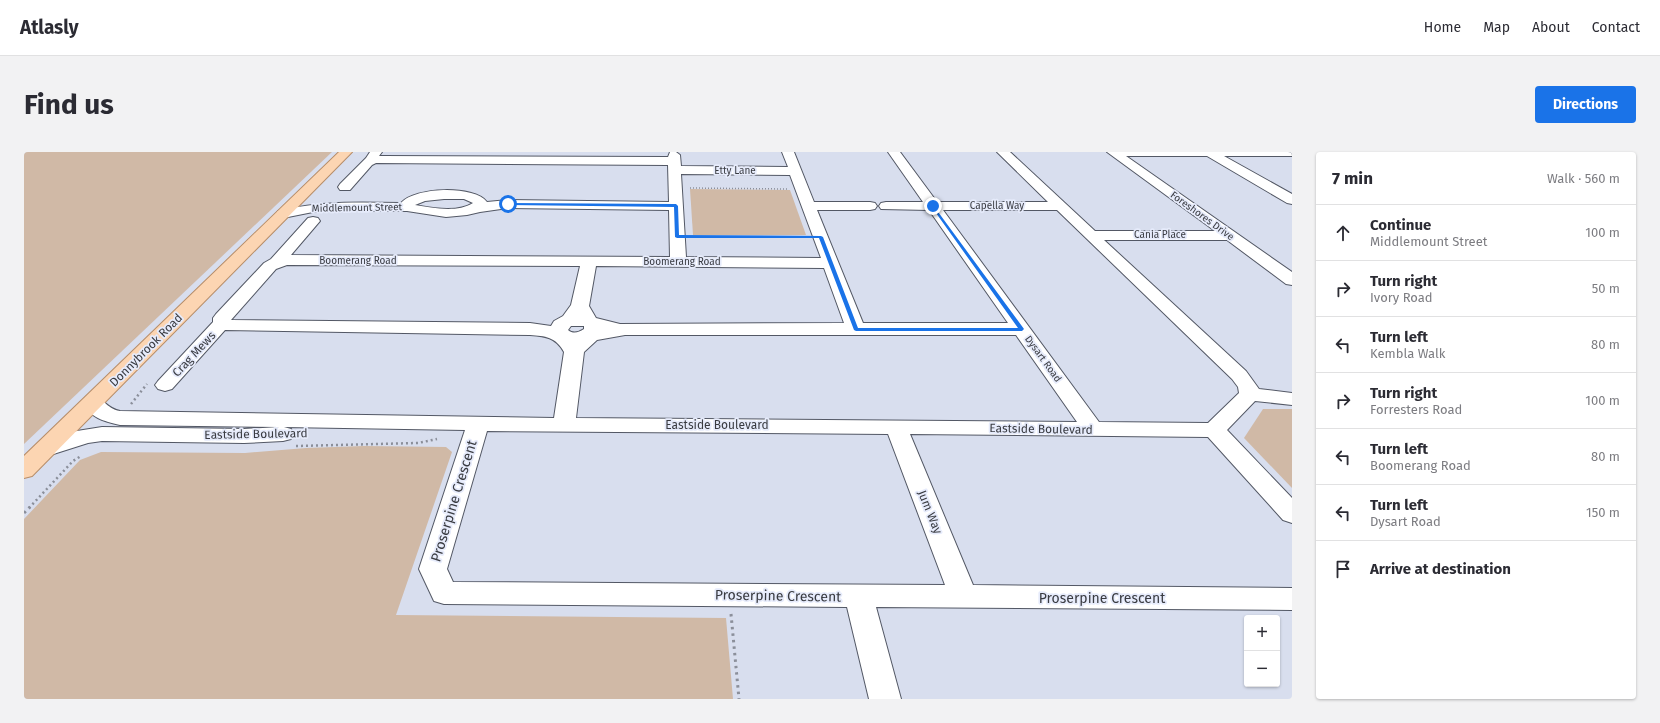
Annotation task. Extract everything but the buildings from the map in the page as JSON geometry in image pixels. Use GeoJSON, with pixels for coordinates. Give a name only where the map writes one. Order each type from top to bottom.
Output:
{"type":"FeatureCollection","features":[{"type":"Feature","properties":{"kind":"main road","name":"Donnybrook Road"},"geometry":{"type":"LineString","coordinates":[[24,470],[346,152]]}},
{"type":"Feature","properties":{"kind":"main road","name":"Donnybrook Road"},"geometry":{"type":"LineString","coordinates":[[267,230],[269,220],[305,186],[320,178]]}},
{"type":"Feature","properties":{"kind":"street"},"geometry":{"type":"LineString","coordinates":[[788,152],[856,330]]}},
{"type":"Feature","properties":{"kind":"street","name":"Dysart Road"},"geometry":{"type":"LineString","coordinates":[[894,152],[1093,429]]}},
{"type":"Feature","properties":{"kind":"street"},"geometry":{"type":"LineString","coordinates":[[1003,152],[1239,375],[1248,387],[1250,394]]}},
{"type":"Feature","properties":{"kind":"street"},"geometry":{"type":"LineString","coordinates":[[1113,152],[1292,152]]}},
{"type":"Feature","properties":{"kind":"street","name":"Foreshores Drive"},"geometry":{"type":"LineString","coordinates":[[1113,152],[1292,280]]}},
{"type":"Feature","properties":{"kind":"street"},"geometry":{"type":"LineString","coordinates":[[1210,152],[1292,200]]}},
{"type":"Feature","properties":{"kind":"street"},"geometry":{"type":"LineString","coordinates":[[345,187],[375,156]]}},
{"type":"Feature","properties":{"kind":"street","name":"Etty Lane"},"geometry":{"type":"LineString","coordinates":[[375,156],[674,161],[795,171]]}},
{"type":"Feature","properties":{"kind":"street"},"geometry":{"type":"LineString","coordinates":[[674,161],[678,262]]}},
{"type":"Feature","properties":{"kind":"street","name":"Middlemount Street"},"geometry":{"type":"LineString","coordinates":[[303,194],[333,202],[409,204]]}},
{"type":"Feature","properties":{"kind":"street"},"geometry":{"type":"LineString","coordinates":[[409,204],[432,213],[452,212],[476,204],[676,206]]}},
{"type":"Feature","properties":{"kind":"street","name":"Middlemount Street"},"geometry":{"type":"LineString","coordinates":[[283,214],[323,207],[409,204]]}},
{"type":"Feature","properties":{"kind":"street"},"geometry":{"type":"LineString","coordinates":[[809,206],[870,206]]}},
{"type":"Feature","properties":{"kind":"street","name":"Capella Way"},"geometry":{"type":"LineString","coordinates":[[886,206],[1060,206]]}},
{"type":"Feature","properties":{"kind":"street"},"geometry":{"type":"LineString","coordinates":[[314,221],[277,262],[270,266],[222,318],[222,323],[230,326],[530,329],[551,332],[563,329],[580,320],[589,329],[1022,329]]}},
{"type":"Feature","properties":{"kind":"street","name":"Cania Place"},"geometry":{"type":"LineString","coordinates":[[1091,235],[1230,236]]}},
{"type":"Feature","properties":{"kind":"street","name":"Boomerang Road"},"geometry":{"type":"LineString","coordinates":[[277,262],[287,260],[831,263]]}},
{"type":"Feature","properties":{"kind":"street"},"geometry":{"type":"LineString","coordinates":[[563,329],[580,306],[589,262]]}},
{"type":"Feature","properties":{"kind":"street"},"geometry":{"type":"LineString","coordinates":[[580,306],[589,329]]}},
{"type":"Feature","properties":{"kind":"street","name":"Crag Mews"},"geometry":{"type":"LineString","coordinates":[[165,385],[222,323]]}},
{"type":"Feature","properties":{"kind":"street"},"geometry":{"type":"LineString","coordinates":[[563,329],[574,352]]}},
{"type":"Feature","properties":{"kind":"street"},"geometry":{"type":"LineString","coordinates":[[564,425],[574,352],[589,329]]}},
{"type":"Feature","properties":{"kind":"street"},"geometry":{"type":"LineString","coordinates":[[1250,394],[1292,400]]}},
{"type":"Feature","properties":{"kind":"street"},"geometry":{"type":"LineString","coordinates":[[1250,394],[1214,430],[1292,514]]}},
{"type":"Feature","properties":{"kind":"street","name":"Eastside Boulevard"},"geometry":{"type":"LineString","coordinates":[[93,402],[95,407],[108,416],[120,418],[564,425],[1214,430]]}},
{"type":"Feature","properties":{"kind":"street","name":"Eastside Boulevard"},"geometry":{"type":"LineString","coordinates":[[44,450],[85,436],[102,434],[244,436],[373,431],[474,423]]}},
{"type":"Feature","properties":{"kind":"street","name":"Proserpine Crescent"},"geometry":{"type":"LineString","coordinates":[[474,423],[434,569],[444,593],[1292,599]]}},
{"type":"Feature","properties":{"kind":"street","name":"Jum Way"},"geometry":{"type":"LineString","coordinates":[[896,427],[964,597]]}},
{"type":"Feature","properties":{"kind":"street"},"geometry":{"type":"LineString","coordinates":[[859,597],[885,699]]}},
{"type":"Feature","properties":{"kind":"path"},"geometry":{"type":"LineString","coordinates":[[675,188],[802,189]]}},
{"type":"Feature","properties":{"kind":"path"},"geometry":{"type":"LineString","coordinates":[[677,237],[821,237]]}},
{"type":"Feature","properties":{"kind":"path"},"geometry":{"type":"LineString","coordinates":[[730,596],[739,699]]}},
{"type":"Feature","properties":{"kind":"shaded area"},"geometry":{"type":"Polygon","coordinates":[[[24,152],[332,152],[24,444],[24,152]]]}},
{"type":"Feature","properties":{"kind":"shaded area"},"geometry":{"type":"Polygon","coordinates":[[[690,189],[790,190],[806,235],[693,235],[690,189]]]}},
{"type":"Feature","properties":{"kind":"shaded area"},"geometry":{"type":"Polygon","coordinates":[[[1263,409],[1292,409],[1292,488],[1244,438],[1263,409]]]}},
{"type":"Feature","properties":{"kind":"shaded area"},"geometry":{"type":"Polygon","coordinates":[[[364,446],[446,447],[452,452],[396,615],[726,618],[733,699],[24,699],[24,519],[80,460],[101,452],[245,453],[306,448],[364,446]]]}},
{"type":"Feature","properties":{"kind":"route"},"geometry":{"type":"LineString","coordinates":[[508,204],[676,206],[677,237],[821,237],[856,330],[1022,329],[933,206]]}}]}
